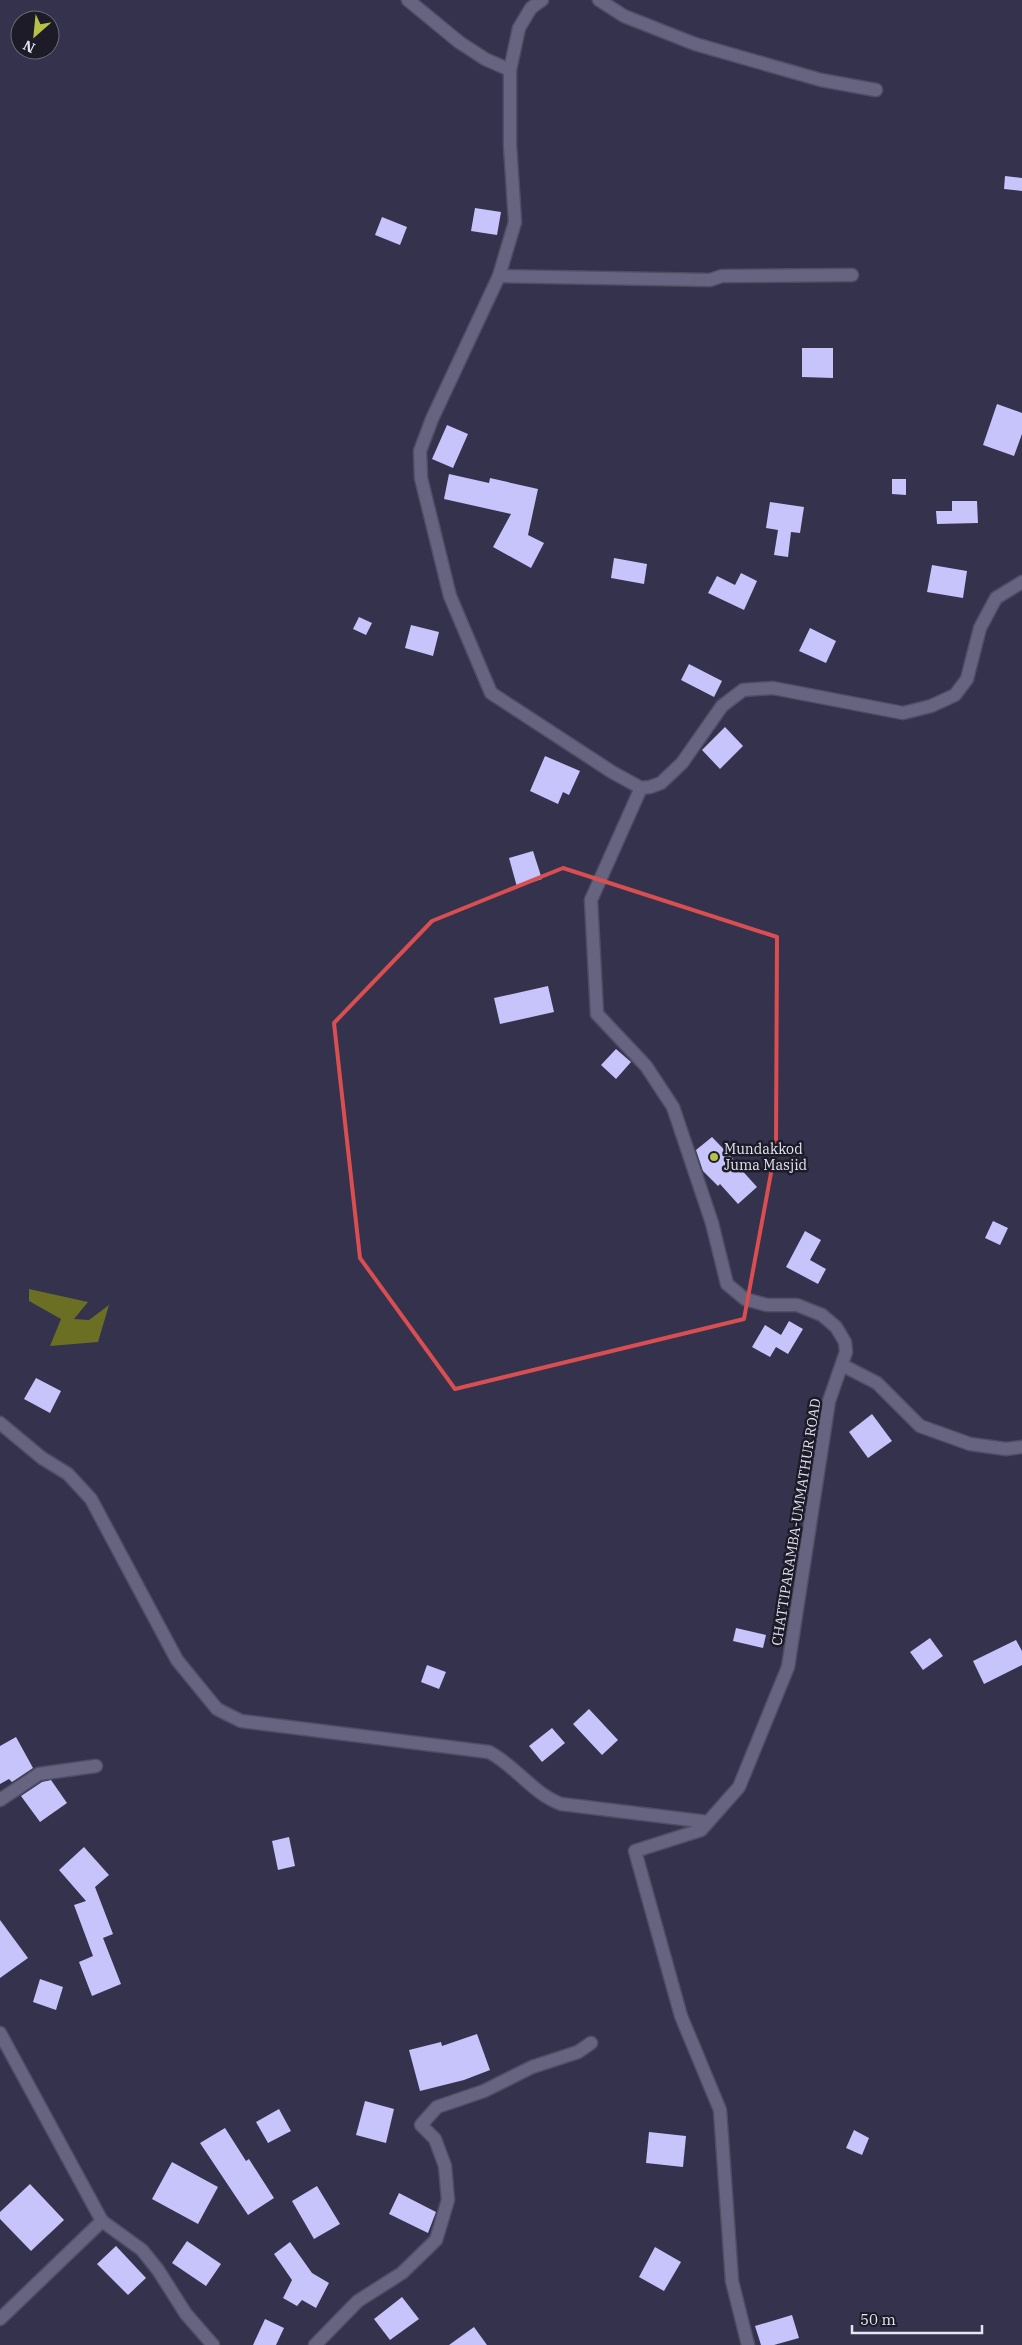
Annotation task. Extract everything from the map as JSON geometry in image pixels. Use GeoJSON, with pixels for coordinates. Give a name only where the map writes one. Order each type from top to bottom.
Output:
{"type":"FeatureCollection","features":[{"type":"Feature","properties":{"kind":"street"},"geometry":{"type":"LineString","coordinates":[[408,0],[459,42],[485,59],[510,70]]}},
{"type":"Feature","properties":{"kind":"street"},"geometry":{"type":"LineString","coordinates":[[542,0],[531,8],[519,28],[510,70],[510,145],[515,222],[499,276],[432,419],[420,451],[421,478],[450,596],[491,693],[612,772],[641,788],[650,787],[661,783],[682,763],[722,706],[743,690],[773,688],[903,713],[931,706],[956,695],[967,679],[980,628],[996,598],[1022,582]]}},
{"type":"Feature","properties":{"kind":"street"},"geometry":{"type":"LineString","coordinates":[[599,0],[624,16],[695,44],[821,80],[876,90]]}},
{"type":"Feature","properties":{"kind":"street"},"geometry":{"type":"LineString","coordinates":[[499,276],[710,280],[722,276],[852,275]]}},
{"type":"Feature","properties":{"kind":"street","name":"CHATTIPARAMBA-UMMATHUR ROAD"},"geometry":{"type":"LineString","coordinates":[[641,788],[591,900],[597,1014],[646,1066],[673,1107],[712,1223],[727,1284],[745,1299],[767,1305],[797,1305],[822,1315],[836,1327],[846,1342],[842,1365],[829,1401],[788,1666],[739,1786],[701,1830],[635,1851],[682,2016],[720,2110],[732,2281],[748,2345]]}},
{"type":"Feature","properties":{"kind":"street"},"geometry":{"type":"LineString","coordinates":[[842,1365],[877,1383],[920,1426],[970,1444],[1006,1448],[1022,1447]]}},
{"type":"Feature","properties":{"kind":"street"},"geometry":{"type":"LineString","coordinates":[[0,1423],[42,1458],[68,1474],[91,1499],[178,1660],[218,1709],[241,1721],[489,1752],[505,1760],[547,1799],[561,1804],[708,1822]]}},
{"type":"Feature","properties":{"kind":"street"},"geometry":{"type":"LineString","coordinates":[[0,1800],[39,1774],[96,1766]]}},
{"type":"Feature","properties":{"kind":"street"},"geometry":{"type":"LineString","coordinates":[[0,2033],[102,2221],[142,2250],[158,2270],[186,2314],[213,2345]]}},
{"type":"Feature","properties":{"kind":"street"},"geometry":{"type":"LineString","coordinates":[[315,2345],[358,2301],[402,2272],[436,2240],[448,2200],[445,2166],[435,2139],[421,2125],[437,2107],[484,2091],[532,2066],[578,2052],[591,2043]]}},
{"type":"Feature","properties":{"kind":"street"},"geometry":{"type":"LineString","coordinates":[[0,2318],[102,2221]]}},
{"type":"Feature","properties":{"kind":"highlighted area"},"geometry":{"type":"Polygon","coordinates":[[[563,868],[777,937],[776,1146],[744,1319],[455,1389],[360,1258],[334,1023],[432,921],[563,868]]]}},
{"type":"Feature","properties":{"kind":"shaded area"},"geometry":{"type":"Polygon","coordinates":[[[29,1289],[88,1302],[74,1319],[89,1320],[109,1305],[98,1342],[50,1346],[61,1319],[29,1301],[29,1289]]]}},
{"type":"Feature","properties":{"kind":"building"},"geometry":{"type":"Polygon","coordinates":[[[1005,176],[1022,178],[1022,191],[1004,189],[1005,176]]]}},
{"type":"Feature","properties":{"kind":"building"},"geometry":{"type":"Polygon","coordinates":[[[475,208],[501,212],[497,235],[471,231],[475,208]]]}},
{"type":"Feature","properties":{"kind":"building"},"geometry":{"type":"Polygon","coordinates":[[[382,217],[407,227],[400,245],[375,235],[382,217]]]}},
{"type":"Feature","properties":{"kind":"building"},"geometry":{"type":"Polygon","coordinates":[[[802,348],[833,348],[833,378],[802,377],[802,348]]]}},
{"type":"Feature","properties":{"kind":"building"},"geometry":{"type":"Polygon","coordinates":[[[997,404],[1022,413],[1022,434],[1014,456],[983,445],[997,404]]]}},
{"type":"Feature","properties":{"kind":"building"},"geometry":{"type":"Polygon","coordinates":[[[447,425],[468,434],[453,468],[432,459],[447,425]]]}},
{"type":"Feature","properties":{"kind":"building"},"geometry":{"type":"Polygon","coordinates":[[[449,474],[489,483],[490,478],[538,489],[528,535],[544,543],[531,568],[493,547],[511,514],[444,499],[449,474]]]}},
{"type":"Feature","properties":{"kind":"building"},"geometry":{"type":"Polygon","coordinates":[[[892,479],[906,479],[906,495],[892,494],[892,479]]]}},
{"type":"Feature","properties":{"kind":"building"},"geometry":{"type":"Polygon","coordinates":[[[952,501],[977,501],[978,523],[937,524],[936,511],[952,511],[952,501]]]}},
{"type":"Feature","properties":{"kind":"building"},"geometry":{"type":"Polygon","coordinates":[[[770,502],[804,507],[800,533],[791,532],[788,557],[774,555],[778,530],[766,528],[770,502]]]}},
{"type":"Feature","properties":{"kind":"building"},"geometry":{"type":"Polygon","coordinates":[[[614,558],[647,564],[644,584],[611,578],[614,558]]]}},
{"type":"Feature","properties":{"kind":"building"},"geometry":{"type":"Polygon","coordinates":[[[932,565],[967,571],[963,598],[927,592],[932,565]]]}},
{"type":"Feature","properties":{"kind":"building"},"geometry":{"type":"Polygon","coordinates":[[[741,573],[757,581],[744,610],[708,593],[717,576],[735,585],[741,573]]]}},
{"type":"Feature","properties":{"kind":"building"},"geometry":{"type":"Polygon","coordinates":[[[359,617],[372,623],[366,635],[353,629],[359,617]]]}},
{"type":"Feature","properties":{"kind":"building"},"geometry":{"type":"Polygon","coordinates":[[[411,625],[439,632],[433,656],[405,648],[411,625]]]}},
{"type":"Feature","properties":{"kind":"building"},"geometry":{"type":"Polygon","coordinates":[[[810,628],[836,641],[826,663],[799,651],[810,628]]]}},
{"type":"Feature","properties":{"kind":"building"},"geometry":{"type":"Polygon","coordinates":[[[689,664],[722,681],[714,697],[681,680],[689,664]]]}},
{"type":"Feature","properties":{"kind":"building"},"geometry":{"type":"Polygon","coordinates":[[[725,727],[743,746],[720,769],[702,750],[725,727]]]}},
{"type":"Feature","properties":{"kind":"building"},"geometry":{"type":"Polygon","coordinates":[[[545,756],[580,771],[569,795],[563,792],[558,804],[530,791],[545,756]]]}},
{"type":"Feature","properties":{"kind":"building"},"geometry":{"type":"Polygon","coordinates":[[[533,851],[542,879],[517,887],[509,858],[533,851]]]}},
{"type":"Feature","properties":{"kind":"building"},"geometry":{"type":"Polygon","coordinates":[[[548,986],[554,1012],[500,1024],[494,998],[548,986]]]}},
{"type":"Feature","properties":{"kind":"building"},"geometry":{"type":"Polygon","coordinates":[[[616,1049],[631,1062],[616,1079],[601,1065],[616,1049]]]}},
{"type":"Feature","properties":{"kind":"building","name":"Mundakkod Juma Masjid"},"geometry":{"type":"Polygon","coordinates":[[[712,1137],[757,1187],[738,1204],[720,1184],[718,1186],[703,1171],[696,1150],[712,1137]]]}},
{"type":"Feature","properties":{"kind":"building"},"geometry":{"type":"Polygon","coordinates":[[[993,1221],[1008,1228],[1000,1245],[985,1238],[993,1221]]]}},
{"type":"Feature","properties":{"kind":"building"},"geometry":{"type":"Polygon","coordinates":[[[805,1231],[821,1240],[810,1260],[826,1269],[818,1284],[786,1267],[805,1231]]]}},
{"type":"Feature","properties":{"kind":"building"},"geometry":{"type":"Polygon","coordinates":[[[789,1321],[803,1329],[788,1354],[776,1347],[770,1357],[752,1347],[765,1325],[781,1335],[789,1321]]]}},
{"type":"Feature","properties":{"kind":"building"},"geometry":{"type":"Polygon","coordinates":[[[36,1378],[61,1391],[50,1413],[24,1399],[36,1378]]]}},
{"type":"Feature","properties":{"kind":"building"},"geometry":{"type":"Polygon","coordinates":[[[872,1414],[892,1441],[868,1458],[849,1432],[872,1414]]]}},
{"type":"Feature","properties":{"kind":"building"},"geometry":{"type":"Polygon","coordinates":[[[736,1628],[766,1635],[763,1648],[733,1641],[736,1628]]]}},
{"type":"Feature","properties":{"kind":"building"},"geometry":{"type":"Polygon","coordinates":[[[930,1638],[943,1656],[923,1670],[910,1652],[930,1638]]]}},
{"type":"Feature","properties":{"kind":"building"},"geometry":{"type":"Polygon","coordinates":[[[1016,1640],[1022,1651],[1022,1665],[984,1684],[973,1661],[1016,1640]]]}},
{"type":"Feature","properties":{"kind":"building"},"geometry":{"type":"Polygon","coordinates":[[[427,1665],[446,1672],[439,1689],[421,1682],[427,1665]]]}},
{"type":"Feature","properties":{"kind":"building"},"geometry":{"type":"Polygon","coordinates":[[[589,1709],[618,1740],[602,1755],[573,1724],[589,1709]]]}},
{"type":"Feature","properties":{"kind":"building"},"geometry":{"type":"Polygon","coordinates":[[[552,1728],[565,1743],[542,1762],[529,1746],[552,1728]]]}},
{"type":"Feature","properties":{"kind":"building"},"geometry":{"type":"Polygon","coordinates":[[[16,1737],[33,1768],[12,1782],[9,1779],[0,1784],[0,1746],[16,1737]]]}},
{"type":"Feature","properties":{"kind":"building"},"geometry":{"type":"Polygon","coordinates":[[[51,1780],[67,1803],[40,1822],[21,1796],[42,1782],[51,1780]]]}},
{"type":"Feature","properties":{"kind":"building"},"geometry":{"type":"Polygon","coordinates":[[[289,1837],[295,1866],[278,1870],[272,1841],[289,1837]]]}},
{"type":"Feature","properties":{"kind":"building"},"geometry":{"type":"Polygon","coordinates":[[[84,1847],[109,1875],[95,1887],[113,1934],[103,1938],[121,1984],[92,1996],[79,1962],[93,1956],[74,1905],[86,1901],[59,1870],[84,1847]]]}},
{"type":"Feature","properties":{"kind":"building"},"geometry":{"type":"Polygon","coordinates":[[[0,1920],[28,1958],[0,1978],[0,1920]]]}},
{"type":"Feature","properties":{"kind":"building"},"geometry":{"type":"Polygon","coordinates":[[[40,1979],[63,1987],[56,2010],[33,2002],[40,1979]]]}},
{"type":"Feature","properties":{"kind":"building"},"geometry":{"type":"Polygon","coordinates":[[[477,2034],[490,2070],[464,2080],[420,2091],[409,2050],[441,2042],[442,2046],[477,2034]]]}},
{"type":"Feature","properties":{"kind":"building"},"geometry":{"type":"Polygon","coordinates":[[[365,2101],[394,2109],[386,2143],[356,2135],[365,2101]]]}},
{"type":"Feature","properties":{"kind":"building"},"geometry":{"type":"Polygon","coordinates":[[[279,2109],[291,2131],[268,2143],[256,2122],[279,2109]]]}},
{"type":"Feature","properties":{"kind":"building"},"geometry":{"type":"Polygon","coordinates":[[[225,2128],[246,2161],[249,2159],[274,2198],[248,2215],[200,2143],[225,2128]]]}},
{"type":"Feature","properties":{"kind":"building"},"geometry":{"type":"Polygon","coordinates":[[[854,2130],[869,2138],[862,2155],[846,2148],[854,2130]]]}},
{"type":"Feature","properties":{"kind":"building"},"geometry":{"type":"Polygon","coordinates":[[[649,2132],[686,2136],[683,2167],[646,2163],[649,2132]]]}},
{"type":"Feature","properties":{"kind":"building"},"geometry":{"type":"Polygon","coordinates":[[[172,2162],[218,2187],[198,2224],[152,2199],[172,2162]]]}},
{"type":"Feature","properties":{"kind":"building"},"geometry":{"type":"Polygon","coordinates":[[[30,2184],[64,2220],[31,2251],[0,2219],[0,2212],[30,2184]]]}},
{"type":"Feature","properties":{"kind":"building"},"geometry":{"type":"Polygon","coordinates":[[[317,2186],[340,2224],[314,2239],[292,2201],[317,2186]]]}},
{"type":"Feature","properties":{"kind":"building"},"geometry":{"type":"Polygon","coordinates":[[[399,2193],[436,2212],[428,2233],[389,2214],[399,2193]]]}},
{"type":"Feature","properties":{"kind":"building"},"geometry":{"type":"Polygon","coordinates":[[[187,2241],[221,2264],[206,2286],[172,2263],[187,2241]]]}},
{"type":"Feature","properties":{"kind":"building"},"geometry":{"type":"Polygon","coordinates":[[[290,2242],[312,2273],[329,2283],[316,2308],[302,2300],[297,2306],[283,2298],[292,2280],[274,2254],[290,2242]]]}},
{"type":"Feature","properties":{"kind":"building"},"geometry":{"type":"Polygon","coordinates":[[[116,2246],[146,2278],[128,2295],[97,2264],[116,2246]]]}},
{"type":"Feature","properties":{"kind":"building"},"geometry":{"type":"Polygon","coordinates":[[[655,2247],[681,2262],[664,2291],[639,2277],[655,2247]]]}},
{"type":"Feature","properties":{"kind":"building"},"geometry":{"type":"Polygon","coordinates":[[[402,2297],[419,2319],[390,2340],[374,2319],[402,2297]]]}},
{"type":"Feature","properties":{"kind":"building"},"geometry":{"type":"Polygon","coordinates":[[[792,2315],[799,2338],[774,2345],[761,2345],[755,2326],[792,2315]]]}},
{"type":"Feature","properties":{"kind":"building"},"geometry":{"type":"Polygon","coordinates":[[[265,2319],[284,2328],[276,2345],[253,2345],[265,2319]]]}},
{"type":"Feature","properties":{"kind":"building"},"geometry":{"type":"Polygon","coordinates":[[[474,2327],[487,2345],[449,2345],[474,2327]]]}},
{"type":"Feature","properties":{"kind":"place","name":"Mundakkod Juma Masjid"},"geometry":{"type":"Point","coordinates":[714,1157]}}]}
